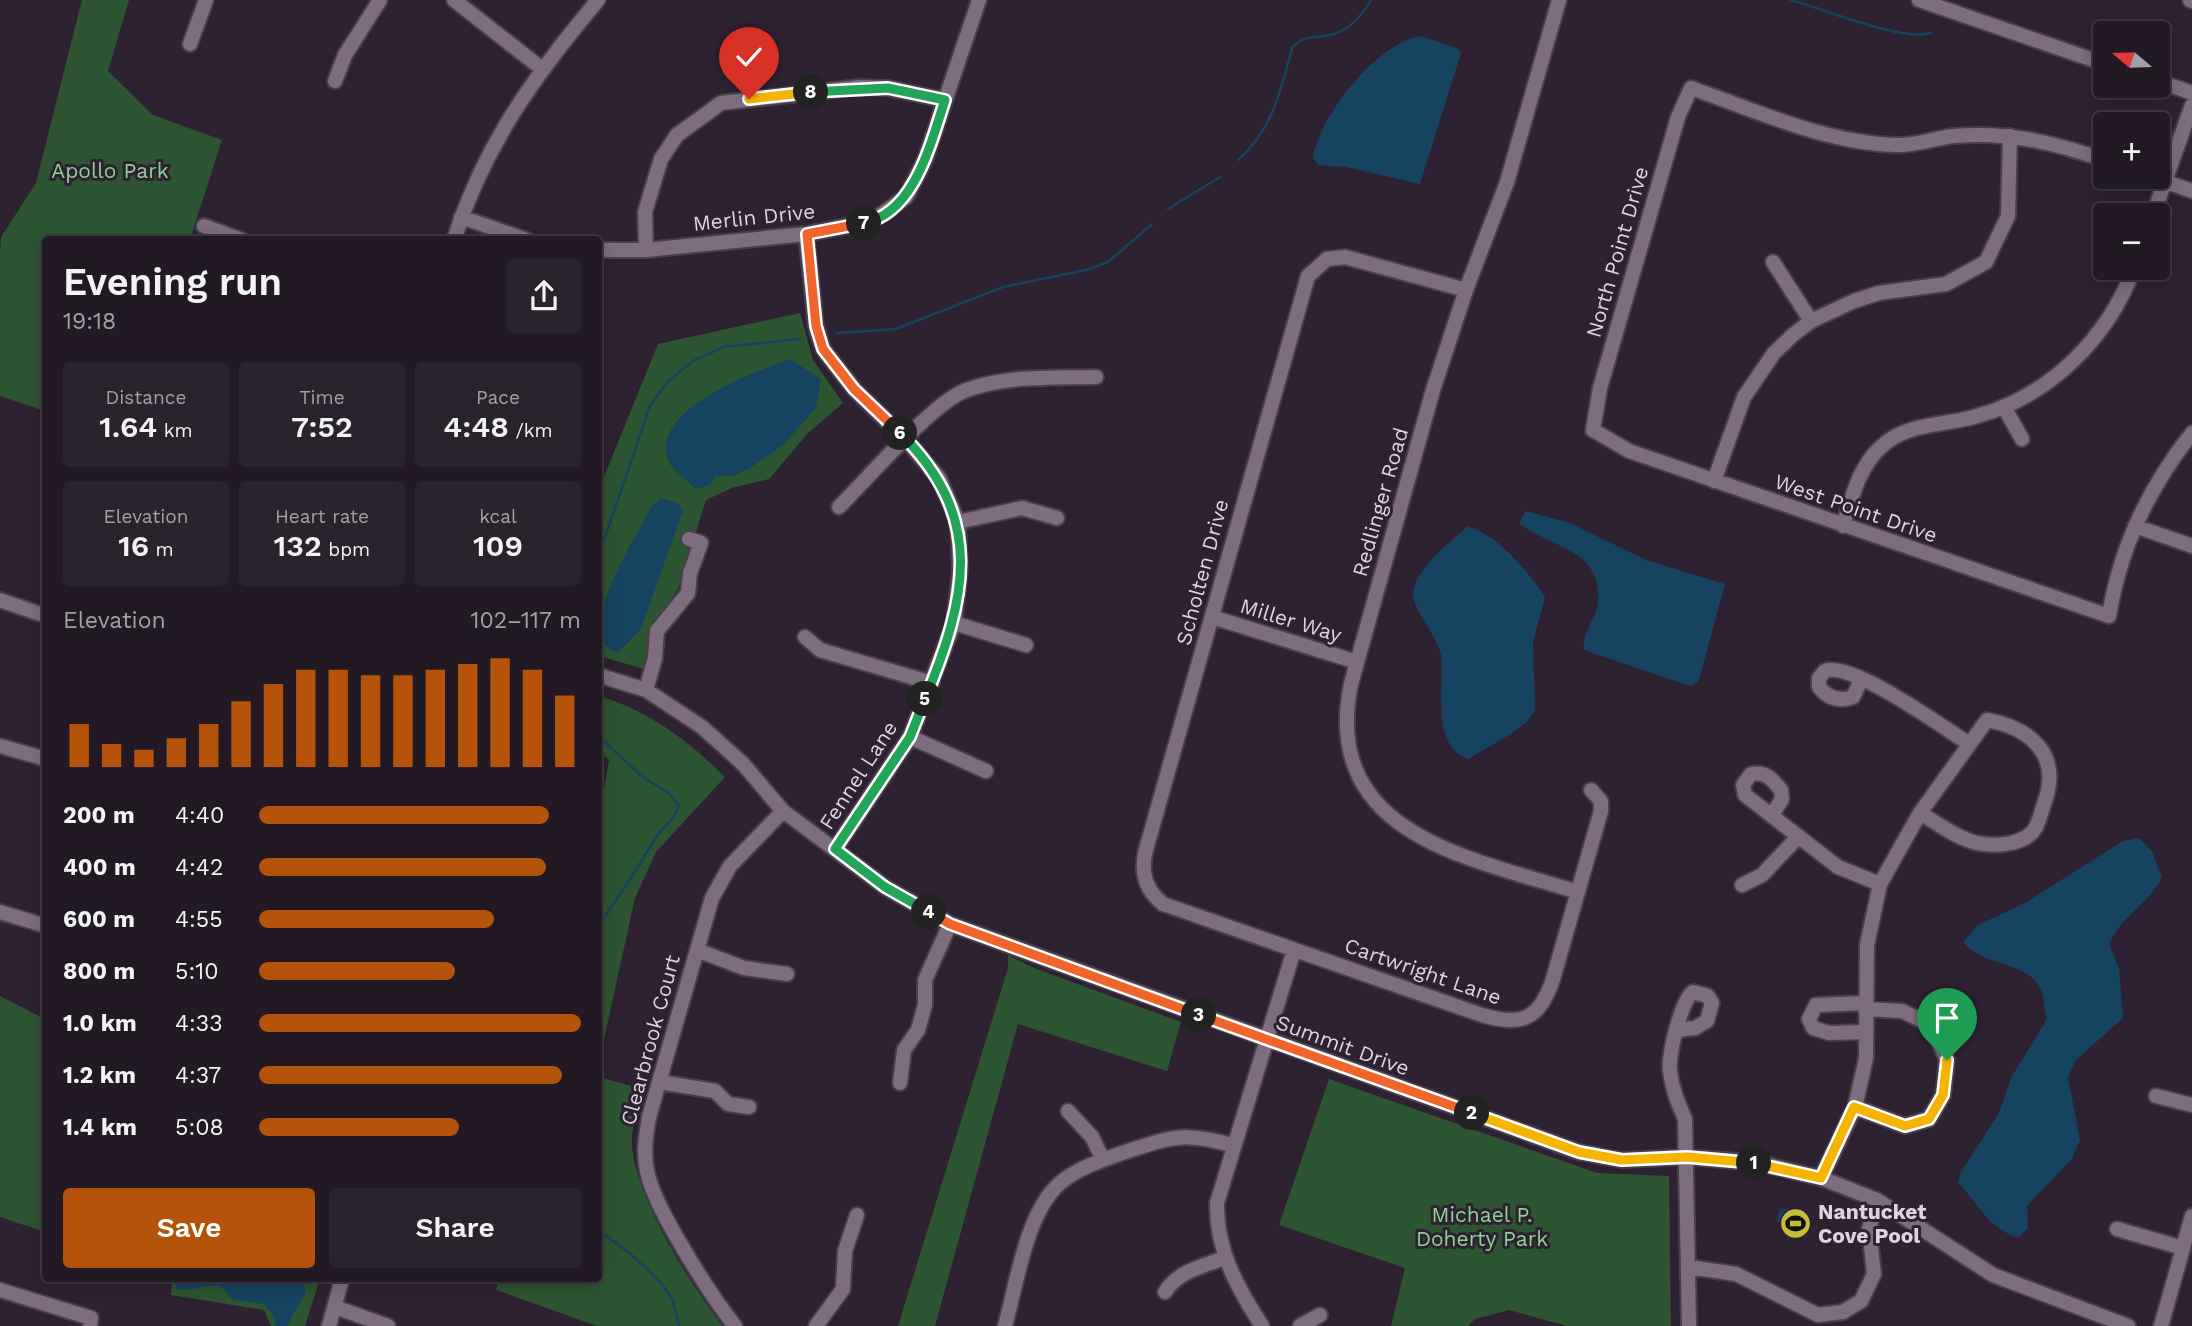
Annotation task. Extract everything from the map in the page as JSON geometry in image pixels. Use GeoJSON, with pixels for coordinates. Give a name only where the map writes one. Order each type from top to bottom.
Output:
{"type":"FeatureCollection","features":[{"type":"Feature","properties":{"kind":"street"},"geometry":{"type":"LineString","coordinates":[[190,44],[206,0]]}},
{"type":"Feature","properties":{"kind":"street"},"geometry":{"type":"LineString","coordinates":[[335,81],[345,55],[380,0]]}},
{"type":"Feature","properties":{"kind":"street"},"geometry":{"type":"LineString","coordinates":[[454,0],[541,68]]}},
{"type":"Feature","properties":{"kind":"street"},"geometry":{"type":"LineString","coordinates":[[455,236],[482,167],[507,120],[541,68],[598,0]]}},
{"type":"Feature","properties":{"kind":"street","name":"Merlin Drive"},"geometry":{"type":"LineString","coordinates":[[602,250],[646,250],[807,234],[872,221],[906,197],[925,160],[979,0]]}},
{"type":"Feature","properties":{"kind":"street","name":"Redlinger Road"},"geometry":{"type":"LineString","coordinates":[[1559,0],[1507,182],[1466,290],[1433,390],[1357,662],[1346,708],[1346,734],[1353,763],[1364,786],[1380,808],[1401,827],[1426,841],[1578,892]]}},
{"type":"Feature","properties":{"kind":"street"},"geometry":{"type":"LineString","coordinates":[[1919,0],[2093,60]]}},
{"type":"Feature","properties":{"kind":"street"},"geometry":{"type":"LineString","coordinates":[[2170,86],[2192,93]]}},
{"type":"Feature","properties":{"kind":"street"},"geometry":{"type":"LineString","coordinates":[[646,250],[645,212],[661,159],[677,135],[721,103],[859,87],[888,88],[945,100]]}},
{"type":"Feature","properties":{"kind":"street","name":"North Point Drive"},"geometry":{"type":"LineString","coordinates":[[1593,430],[1600,388],[1678,117],[1690,88],[1838,139],[1898,146],[1954,136],[2010,136]]}},
{"type":"Feature","properties":{"kind":"street"},"geometry":{"type":"LineString","coordinates":[[2170,153],[2192,105]]}},
{"type":"Feature","properties":{"kind":"street"},"geometry":{"type":"LineString","coordinates":[[1714,481],[1739,409],[1759,373],[1783,343],[1811,321],[1854,301],[1879,293],[1946,284],[1986,262],[2008,216],[2010,136],[2043,140],[2093,156]]}},
{"type":"Feature","properties":{"kind":"street"},"geometry":{"type":"LineString","coordinates":[[2170,183],[2192,191]]}},
{"type":"Feature","properties":{"kind":"street"},"geometry":{"type":"LineString","coordinates":[[461,217],[516,236]]}},
{"type":"Feature","properties":{"kind":"street"},"geometry":{"type":"LineString","coordinates":[[204,226],[231,236]]}},
{"type":"Feature","properties":{"kind":"street","name":"Fennel Lane"},"geometry":{"type":"LineString","coordinates":[[807,234],[816,326],[823,349],[854,389],[906,440],[939,478],[958,522],[960,570],[954,623],[932,683],[910,737],[835,849]]}},
{"type":"Feature","properties":{"kind":"street","name":"Scholten Drive"},"geometry":{"type":"LineString","coordinates":[[1294,950],[1163,904],[1148,890],[1143,871],[1144,853],[1258,446],[1311,270],[1327,259],[1359,259],[1466,290]]}},
{"type":"Feature","properties":{"kind":"street"},"geometry":{"type":"LineString","coordinates":[[1773,262],[1811,321]]}},
{"type":"Feature","properties":{"kind":"street"},"geometry":{"type":"LineString","coordinates":[[1843,526],[1864,467],[1884,443],[1913,428],[1977,416],[2030,394],[2074,360],[2102,329],[2129,280]]}},
{"type":"Feature","properties":{"kind":"street"},"geometry":{"type":"LineString","coordinates":[[839,507],[935,411],[962,392],[1013,378],[1096,377]]}},
{"type":"Feature","properties":{"kind":"street"},"geometry":{"type":"LineString","coordinates":[[2004,407],[2022,439]]}},
{"type":"Feature","properties":{"kind":"street","name":"West Point Drive"},"geometry":{"type":"LineString","coordinates":[[1593,430],[1629,450],[1714,481],[2109,616],[2113,588],[2135,526]]}},
{"type":"Feature","properties":{"kind":"street"},"geometry":{"type":"LineString","coordinates":[[2192,433],[2163,472],[2135,526],[2192,546]]}},
{"type":"Feature","properties":{"kind":"street"},"geometry":{"type":"LineString","coordinates":[[958,522],[1022,508],[1056,518]]}},
{"type":"Feature","properties":{"kind":"street"},"geometry":{"type":"LineString","coordinates":[[646,690],[655,658],[657,631],[688,593],[690,573],[701,543],[689,539]]}},
{"type":"Feature","properties":{"kind":"street"},"geometry":{"type":"LineString","coordinates":[[0,600],[42,615]]}},
{"type":"Feature","properties":{"kind":"street","name":"Miller Way"},"geometry":{"type":"LineString","coordinates":[[1212,617],[1357,662]]}},
{"type":"Feature","properties":{"kind":"street"},"geometry":{"type":"LineString","coordinates":[[954,623],[1026,645]]}},
{"type":"Feature","properties":{"kind":"street"},"geometry":{"type":"LineString","coordinates":[[805,637],[820,650],[932,683]]}},
{"type":"Feature","properties":{"kind":"street","name":"Summit Drive"},"geometry":{"type":"LineString","coordinates":[[602,676],[646,690],[702,727],[743,764],[783,811],[885,887],[950,924],[1579,1152],[1622,1160],[1687,1157],[1760,1163],[1821,1178],[1877,1200],[1993,1275],[2128,1326]]}},
{"type":"Feature","properties":{"kind":"street"},"geometry":{"type":"LineString","coordinates":[[1861,680],[1899,696],[1968,743]]}},
{"type":"Feature","properties":{"kind":"street"},"geometry":{"type":"LineString","coordinates":[[1821,1178],[1854,1107],[1866,1058],[1867,945],[1880,884],[1920,813],[1987,720],[2010,724],[2041,746],[2052,776],[2035,830],[2010,845],[1976,843],[1920,813]]}},
{"type":"Feature","properties":{"kind":"street"},"geometry":{"type":"LineString","coordinates":[[910,737],[986,771]]}},
{"type":"Feature","properties":{"kind":"street"},"geometry":{"type":"LineString","coordinates":[[0,746],[42,758]]}},
{"type":"Feature","properties":{"kind":"street","name":"Cartwright Lane"},"geometry":{"type":"LineString","coordinates":[[1294,950],[1490,1018],[1520,1020],[1537,1012],[1547,997],[1601,811],[1601,802],[1591,790]]}},
{"type":"Feature","properties":{"kind":"street","name":"Clearbrook Court"},"geometry":{"type":"LineString","coordinates":[[735,1326],[719,1307],[655,1195],[647,1172],[644,1145],[659,1082],[712,898],[730,866],[783,811]]}},
{"type":"Feature","properties":{"kind":"street"},"geometry":{"type":"LineString","coordinates":[[1772,815],[1797,838],[1838,867],[1880,884]]}},
{"type":"Feature","properties":{"kind":"street"},"geometry":{"type":"LineString","coordinates":[[1742,884],[1762,875],[1797,838]]}},
{"type":"Feature","properties":{"kind":"street"},"geometry":{"type":"LineString","coordinates":[[0,912],[42,925]]}},
{"type":"Feature","properties":{"kind":"street"},"geometry":{"type":"LineString","coordinates":[[900,1083],[904,1050],[918,1030],[925,1005],[925,980],[950,924]]}},
{"type":"Feature","properties":{"kind":"street"},"geometry":{"type":"LineString","coordinates":[[697,950],[744,968],[787,974]]}},
{"type":"Feature","properties":{"kind":"street"},"geometry":{"type":"LineString","coordinates":[[1262,1326],[1225,1258],[1216,1220],[1217,1203],[1232,1145],[1294,950]]}},
{"type":"Feature","properties":{"kind":"street"},"geometry":{"type":"LineString","coordinates":[[1854,1107],[1905,1126],[1929,1119],[1943,1095],[1947,1060],[1931,1025],[1902,1011],[1865,1006],[1816,1005],[1809,1019],[1813,1028],[1829,1033],[1865,1032]]}},
{"type":"Feature","properties":{"kind":"street"},"geometry":{"type":"LineString","coordinates":[[1677,1030],[1669,1067],[1674,1094],[1685,1119],[1689,1326]]}},
{"type":"Feature","properties":{"kind":"street"},"geometry":{"type":"LineString","coordinates":[[659,1082],[715,1091],[728,1104],[750,1107]]}},
{"type":"Feature","properties":{"kind":"street"},"geometry":{"type":"LineString","coordinates":[[2156,1096],[2192,1105]]}},
{"type":"Feature","properties":{"kind":"street"},"geometry":{"type":"LineString","coordinates":[[1068,1111],[1092,1137],[1103,1160]]}},
{"type":"Feature","properties":{"kind":"street"},"geometry":{"type":"LineString","coordinates":[[1004,1326],[1035,1219],[1042,1205],[1061,1182],[1103,1160],[1177,1135],[1203,1137],[1232,1145]]}},
{"type":"Feature","properties":{"kind":"street"},"geometry":{"type":"LineString","coordinates":[[1689,1267],[1736,1274],[1818,1315],[1843,1312],[1861,1301],[1874,1274],[1869,1229],[1877,1200]]}},
{"type":"Feature","properties":{"kind":"street"},"geometry":{"type":"LineString","coordinates":[[816,1326],[843,1289],[845,1251],[857,1215]]}},
{"type":"Feature","properties":{"kind":"street"},"geometry":{"type":"LineString","coordinates":[[2161,1326],[2192,1216]]}},
{"type":"Feature","properties":{"kind":"street"},"geometry":{"type":"LineString","coordinates":[[2117,1229],[2183,1248]]}},
{"type":"Feature","properties":{"kind":"street"},"geometry":{"type":"LineString","coordinates":[[1165,1292],[1171,1283],[1185,1273],[1225,1258]]}},
{"type":"Feature","properties":{"kind":"street"},"geometry":{"type":"LineString","coordinates":[[329,1326],[341,1282]]}},
{"type":"Feature","properties":{"kind":"street"},"geometry":{"type":"LineString","coordinates":[[0,1290],[90,1322]]}},
{"type":"Feature","properties":{"kind":"street"},"geometry":{"type":"LineString","coordinates":[[335,1307],[388,1326]]}},
{"type":"Feature","properties":{"kind":"street"},"geometry":{"type":"LineString","coordinates":[[1300,1326],[1320,1315]]}},
{"type":"Feature","properties":{"kind":"green space","name":"Apollo Park"},"geometry":{"type":"Polygon","coordinates":[[[82,0],[129,0],[108,71],[153,115],[222,140],[192,233],[196,236],[42,236],[42,410],[0,396],[1,237],[36,183],[82,0]]]}},
{"type":"Feature","properties":{"kind":"green space"},"geometry":{"type":"Polygon","coordinates":[[[800,313],[813,360],[843,403],[808,433],[769,479],[732,488],[706,500],[678,589],[652,630],[644,669],[602,657],[602,482],[658,344],[800,313]]]}},
{"type":"Feature","properties":{"kind":"green space"},"geometry":{"type":"Polygon","coordinates":[[[602,697],[635,710],[667,728],[725,777],[656,852],[635,898],[602,1048],[602,801],[609,760],[602,754],[602,697]]]}},
{"type":"Feature","properties":{"kind":"green space"},"geometry":{"type":"Polygon","coordinates":[[[1008,955],[1034,968],[1181,1022],[1167,1071],[1018,1024],[935,1326],[898,1326],[1008,968],[1008,955]]]}},
{"type":"Feature","properties":{"kind":"green space"},"geometry":{"type":"Polygon","coordinates":[[[0,996],[42,1017],[42,1231],[0,1217],[0,996]]]}},
{"type":"Feature","properties":{"kind":"green space"},"geometry":{"type":"Polygon","coordinates":[[[602,1078],[642,1089],[632,1137],[640,1182],[664,1236],[723,1326],[597,1326],[496,1290],[498,1282],[602,1282],[602,1078]]]}},
{"type":"Feature","properties":{"kind":"green space","name":"Michael P. Doherty Park"},"geometry":{"type":"Polygon","coordinates":[[[1329,1079],[1597,1173],[1669,1176],[1671,1326],[1567,1326],[1509,1310],[1475,1319],[1468,1326],[1391,1326],[1405,1268],[1279,1225],[1329,1079]]]}},
{"type":"Feature","properties":{"kind":"green space"},"geometry":{"type":"Polygon","coordinates":[[[172,1282],[319,1282],[305,1326],[271,1326],[264,1310],[171,1295],[172,1282]]]}},
{"type":"Feature","properties":{"kind":"water"},"geometry":{"type":"Polygon","coordinates":[[[1421,36],[1457,48],[1461,53],[1420,184],[1346,167],[1318,165],[1313,157],[1318,140],[1327,121],[1353,83],[1386,52],[1404,41],[1421,36]]]}},
{"type":"Feature","properties":{"kind":"water"},"geometry":{"type":"Polygon","coordinates":[[[790,359],[821,379],[816,408],[783,445],[750,468],[732,476],[715,476],[710,485],[695,489],[669,462],[666,443],[674,426],[708,396],[731,383],[790,359]]]}},
{"type":"Feature","properties":{"kind":"water"},"geometry":{"type":"Polygon","coordinates":[[[661,498],[677,503],[683,510],[641,629],[618,653],[602,644],[604,606],[625,555],[651,507],[661,498]]]}},
{"type":"Feature","properties":{"kind":"water"},"geometry":{"type":"Polygon","coordinates":[[[1526,511],[1570,523],[1646,560],[1725,584],[1699,680],[1693,686],[1584,650],[1585,638],[1598,603],[1598,585],[1583,560],[1519,523],[1526,511]]]}},
{"type":"Feature","properties":{"kind":"water"},"geometry":{"type":"Polygon","coordinates":[[[1468,526],[1492,538],[1502,547],[1521,565],[1545,597],[1533,643],[1535,710],[1527,722],[1511,734],[1468,759],[1456,752],[1448,741],[1442,713],[1441,655],[1416,605],[1413,592],[1428,564],[1468,526]]]}},
{"type":"Feature","properties":{"kind":"water"},"geometry":{"type":"Polygon","coordinates":[[[2139,838],[2152,852],[2162,877],[2150,895],[2121,925],[2109,944],[2119,968],[2123,1018],[2076,1060],[2068,1077],[2080,1140],[2072,1159],[2027,1206],[2028,1228],[2018,1238],[1991,1221],[1958,1183],[1961,1172],[1999,1113],[2012,1076],[2047,1019],[2043,997],[2039,986],[2024,972],[1982,956],[1963,942],[1978,925],[2025,903],[2123,841],[2139,838]]]}},
{"type":"Feature","properties":{"kind":"water","name":"Nantucket Cove Pool"},"geometry":{"type":"Polygon","coordinates":[[[1780,1208],[1796,1211],[1810,1229],[1802,1234],[1794,1225],[1777,1221],[1780,1208]]]}},
{"type":"Feature","properties":{"kind":"water"},"geometry":{"type":"Polygon","coordinates":[[[177,1282],[303,1282],[306,1292],[287,1326],[276,1326],[272,1313],[264,1304],[234,1300],[217,1286],[176,1289],[177,1282]]]}},
{"type":"Feature","properties":{"kind":"waterway"},"geometry":{"type":"LineString","coordinates":[[1238,160],[1259,136],[1274,109],[1292,48],[1307,38],[1334,34],[1345,29],[1360,16],[1371,0]]}},
{"type":"Feature","properties":{"kind":"waterway"},"geometry":{"type":"LineString","coordinates":[[1791,0],[1883,29],[1918,35],[1931,33]]}},
{"type":"Feature","properties":{"kind":"waterway"},"geometry":{"type":"LineString","coordinates":[[1168,209],[1220,177]]}},
{"type":"Feature","properties":{"kind":"waterway"},"geometry":{"type":"LineString","coordinates":[[836,333],[896,329],[1003,287],[1086,270],[1108,262],[1152,224]]}},
{"type":"Feature","properties":{"kind":"waterway"},"geometry":{"type":"LineString","coordinates":[[602,546],[650,406],[667,382],[693,361],[723,347],[800,339]]}},
{"type":"Feature","properties":{"kind":"waterway"},"geometry":{"type":"LineString","coordinates":[[602,740],[644,778],[669,793],[679,806],[602,920]]}},
{"type":"Feature","properties":{"kind":"waterway"},"geometry":{"type":"LineString","coordinates":[[602,1234],[628,1252],[659,1281],[672,1299],[679,1326]]}},
{"type":"Feature","properties":{"kind":"place","name":"Nantucket Cove Pool"},"geometry":{"type":"Point","coordinates":[1795,1223]}},
{"type":"Feature","properties":{"kind":"route"},"geometry":{"type":"LineString","coordinates":[[749,99],[859,87],[888,88],[945,100],[925,160],[906,197],[872,221],[807,234],[816,326],[823,349],[854,389],[906,440],[939,478],[958,522],[960,570],[954,623],[932,683],[910,737],[835,849],[885,887],[950,924],[1579,1152],[1622,1160],[1687,1157],[1760,1163],[1821,1178],[1854,1107],[1905,1126],[1929,1119],[1943,1095],[1947,1060]]}}]}
